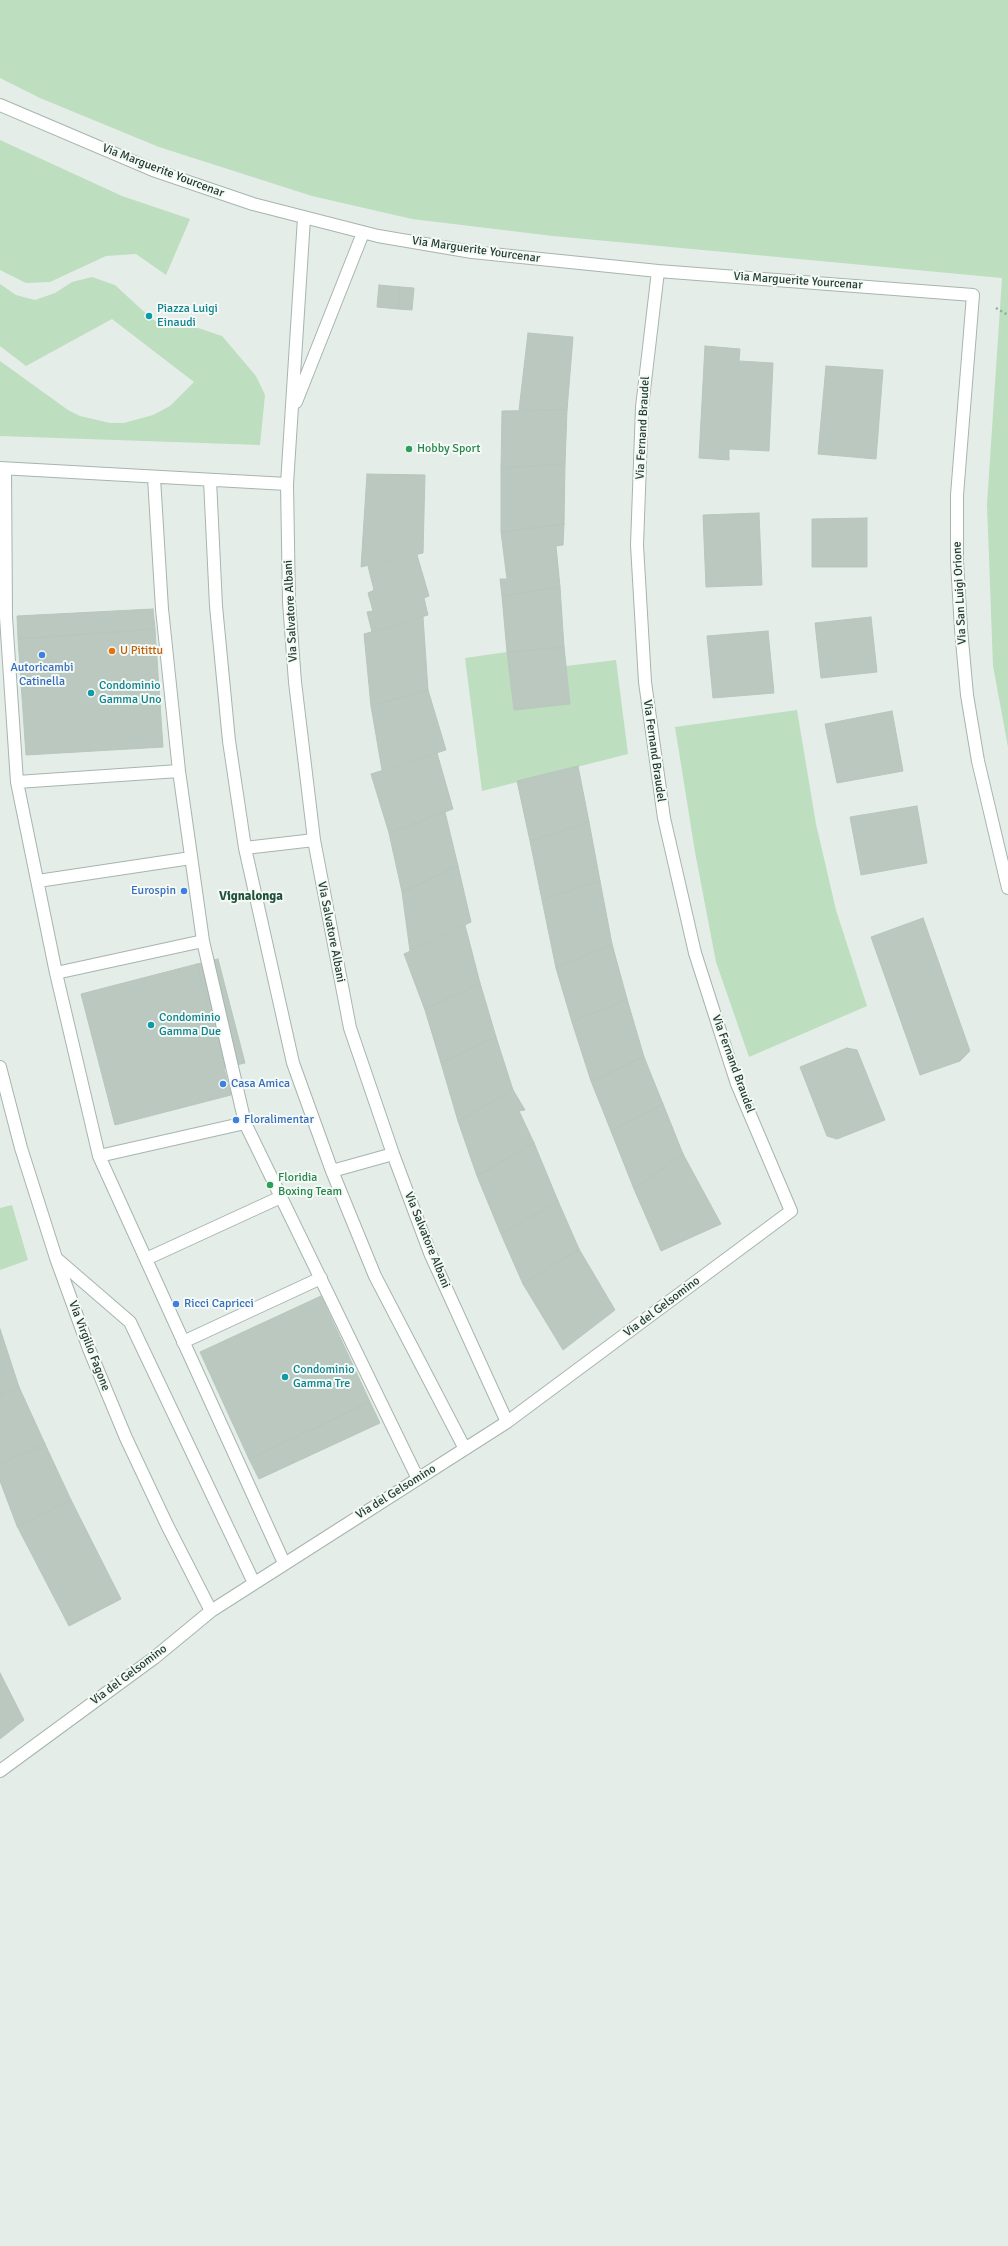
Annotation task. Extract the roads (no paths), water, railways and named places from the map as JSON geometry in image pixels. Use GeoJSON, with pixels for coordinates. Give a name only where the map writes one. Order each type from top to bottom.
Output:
{"type":"FeatureCollection","features":[{"type":"Feature","properties":{"kind":"street","name":"Via Marguerite Yourcenar"},"geometry":{"type":"LineString","coordinates":[[0,104],[153,170],[253,204],[363,233],[472,252],[658,271],[973,294]]}},
{"type":"Feature","properties":{"kind":"street","name":"Via Salvatore Albani"},"geometry":{"type":"LineString","coordinates":[[304,218],[287,484],[288,602],[295,682],[314,840],[350,1028],[393,1154],[430,1253],[507,1422]]}},
{"type":"Feature","properties":{"kind":"street"},"geometry":{"type":"LineString","coordinates":[[292,413],[363,233]]}},
{"type":"Feature","properties":{"kind":"street","name":"Via Fernand Braudel"},"geometry":{"type":"LineString","coordinates":[[658,271],[642,407],[637,545],[645,682],[664,818],[695,953],[737,1084],[791,1211]]}},
{"type":"Feature","properties":{"kind":"street","name":"Via San Luigi Orione"},"geometry":{"type":"LineString","coordinates":[[973,294],[957,495],[957,562],[967,695],[978,761],[992,826],[1008,888]]}},
{"type":"Feature","properties":{"kind":"street"},"geometry":{"type":"LineString","coordinates":[[284,1563],[99,1156],[56,973],[17,782],[6,617],[2,469],[287,484]]}},
{"type":"Feature","properties":{"kind":"street"},"geometry":{"type":"LineString","coordinates":[[154,478],[162,609],[179,771],[191,858],[203,941],[245,1123],[418,1479]]}},
{"type":"Feature","properties":{"kind":"street"},"geometry":{"type":"LineString","coordinates":[[210,480],[217,614],[229,741],[245,848],[293,1063],[332,1171],[375,1276],[465,1449]]}},
{"type":"Feature","properties":{"kind":"street"},"geometry":{"type":"LineString","coordinates":[[17,782],[179,771]]}},
{"type":"Feature","properties":{"kind":"street"},"geometry":{"type":"LineString","coordinates":[[245,848],[314,840]]}},
{"type":"Feature","properties":{"kind":"street"},"geometry":{"type":"LineString","coordinates":[[38,881],[191,858]]}},
{"type":"Feature","properties":{"kind":"street"},"geometry":{"type":"LineString","coordinates":[[56,973],[203,941]]}},
{"type":"Feature","properties":{"kind":"street","name":"Via Virgilio Fagone"},"geometry":{"type":"LineString","coordinates":[[0,1067],[21,1148],[56,1258],[89,1349],[126,1438],[167,1525],[211,1611]]}},
{"type":"Feature","properties":{"kind":"street"},"geometry":{"type":"LineString","coordinates":[[99,1156],[245,1123]]}},
{"type":"Feature","properties":{"kind":"street"},"geometry":{"type":"LineString","coordinates":[[332,1171],[393,1154]]}},
{"type":"Feature","properties":{"kind":"street"},"geometry":{"type":"LineString","coordinates":[[146,1259],[281,1196]]}},
{"type":"Feature","properties":{"kind":"street","name":"Via del Gelsomino"},"geometry":{"type":"LineString","coordinates":[[0,1771],[154,1658],[211,1611],[507,1422],[791,1211]]}},
{"type":"Feature","properties":{"kind":"street"},"geometry":{"type":"LineString","coordinates":[[56,1258],[130,1322],[254,1583]]}},
{"type":"Feature","properties":{"kind":"street"},"geometry":{"type":"LineString","coordinates":[[183,1342],[321,1278]]}},
{"type":"Feature","properties":{"kind":"place","name":"Piazza Luigi Einaudi"},"geometry":{"type":"Point","coordinates":[149,316]}},
{"type":"Feature","properties":{"kind":"place","name":"Hobby Sport"},"geometry":{"type":"Point","coordinates":[409,449]}},
{"type":"Feature","properties":{"kind":"place","name":"U Pitittu"},"geometry":{"type":"Point","coordinates":[112,651]}},
{"type":"Feature","properties":{"kind":"place","name":"Autoricambi Catinella"},"geometry":{"type":"Point","coordinates":[42,655]}},
{"type":"Feature","properties":{"kind":"place","name":"Condominio Gamma Uno"},"geometry":{"type":"Point","coordinates":[91,693]}},
{"type":"Feature","properties":{"kind":"place","name":"Eurospin"},"geometry":{"type":"Point","coordinates":[184,891]}},
{"type":"Feature","properties":{"kind":"place","name":"Condominio Gamma Due"},"geometry":{"type":"Point","coordinates":[151,1025]}},
{"type":"Feature","properties":{"kind":"place","name":"Casa Amica"},"geometry":{"type":"Point","coordinates":[223,1084]}},
{"type":"Feature","properties":{"kind":"place","name":"Floralimentar"},"geometry":{"type":"Point","coordinates":[236,1120]}},
{"type":"Feature","properties":{"kind":"place","name":"Floridia Boxing Team"},"geometry":{"type":"Point","coordinates":[270,1185]}},
{"type":"Feature","properties":{"kind":"place","name":"Ricci Capricci"},"geometry":{"type":"Point","coordinates":[176,1304]}},
{"type":"Feature","properties":{"kind":"place","name":"Condominio Gamma Tre"},"geometry":{"type":"Point","coordinates":[285,1377]}},
{"type":"Feature","properties":{"kind":"district","name":"Vignalonga"},"geometry":{"type":"Point","coordinates":[251,897]}}]}
